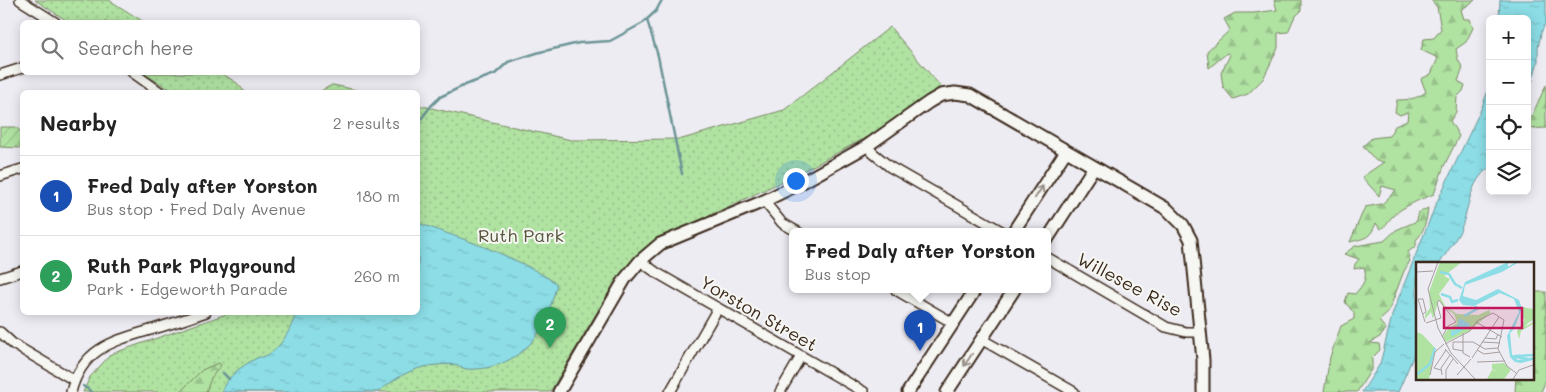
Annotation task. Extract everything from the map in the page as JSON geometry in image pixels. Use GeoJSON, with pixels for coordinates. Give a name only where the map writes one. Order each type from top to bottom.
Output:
{"type":"FeatureCollection","features":[{"type":"Feature","properties":{"kind":"street"},"geometry":{"type":"LineString","coordinates":[[20,0],[52,20]]}},
{"type":"Feature","properties":{"kind":"street"},"geometry":{"type":"LineString","coordinates":[[0,75],[20,69]]}},
{"type":"Feature","properties":{"kind":"street"},"geometry":{"type":"LineString","coordinates":[[136,75],[157,90]]}},
{"type":"Feature","properties":{"kind":"street"},"geometry":{"type":"LineString","coordinates":[[559,392],[625,279],[640,261],[660,244],[764,201],[800,183],[867,146],[940,95],[955,93],[970,95],[1167,209],[1183,225],[1191,240],[1203,360],[1203,392]]}},
{"type":"Feature","properties":{"kind":"street"},"geometry":{"type":"LineString","coordinates":[[867,146],[890,167],[996,228]]}},
{"type":"Feature","properties":{"kind":"street"},"geometry":{"type":"LineString","coordinates":[[1016,228],[1066,151]]}},
{"type":"Feature","properties":{"kind":"street"},"geometry":{"type":"LineString","coordinates":[[1051,233],[1094,167]]}},
{"type":"Feature","properties":{"kind":"street"},"geometry":{"type":"LineString","coordinates":[[0,176],[20,171]]}},
{"type":"Feature","properties":{"kind":"street"},"geometry":{"type":"LineString","coordinates":[[764,201],[782,223],[791,228]]}},
{"type":"Feature","properties":{"kind":"street","name":"Willesee Rise"},"geometry":{"type":"LineString","coordinates":[[1051,260],[1166,326],[1186,332],[1199,332]]}},
{"type":"Feature","properties":{"kind":"street","name":"Yorston Street"},"geometry":{"type":"LineString","coordinates":[[640,261],[652,270],[864,392]]}},
{"type":"Feature","properties":{"kind":"street"},"geometry":{"type":"LineString","coordinates":[[0,278],[20,272]]}},
{"type":"Feature","properties":{"kind":"street"},"geometry":{"type":"LineString","coordinates":[[901,293],[953,323]]}},
{"type":"Feature","properties":{"kind":"street"},"geometry":{"type":"LineString","coordinates":[[908,392],[973,293]]}},
{"type":"Feature","properties":{"kind":"street"},"geometry":{"type":"LineString","coordinates":[[947,392],[1012,293]]}},
{"type":"Feature","properties":{"kind":"street"},"geometry":{"type":"LineString","coordinates":[[670,392],[718,308]]}},
{"type":"Feature","properties":{"kind":"street"},"geometry":{"type":"LineString","coordinates":[[71,392],[74,380],[86,360],[104,346],[197,315]]}},
{"type":"Feature","properties":{"kind":"street"},"geometry":{"type":"LineString","coordinates":[[0,332],[13,344],[74,380]]}},
{"type":"Feature","properties":{"kind":"street"},"geometry":{"type":"LineString","coordinates":[[981,339],[1074,392]]}},
{"type":"Feature","properties":{"kind":"street"},"geometry":{"type":"LineString","coordinates":[[780,392],[801,356]]}},
{"type":"Feature","properties":{"kind":"green space"},"geometry":{"type":"Polygon","coordinates":[[[35,0],[109,0],[141,20],[66,20],[35,0]]]}},
{"type":"Feature","properties":{"kind":"green space"},"geometry":{"type":"Polygon","coordinates":[[[1274,0],[1301,0],[1301,11],[1294,18],[1288,32],[1278,33],[1278,48],[1263,79],[1248,94],[1233,99],[1223,87],[1221,73],[1230,55],[1227,53],[1209,68],[1207,51],[1230,30],[1224,19],[1235,13],[1277,10],[1274,0]]]}},
{"type":"Feature","properties":{"kind":"green space"},"geometry":{"type":"Polygon","coordinates":[[[1431,0],[1475,0],[1461,10],[1464,19],[1470,19],[1473,28],[1466,42],[1456,49],[1458,60],[1463,68],[1458,81],[1465,85],[1463,91],[1457,97],[1456,112],[1450,121],[1459,136],[1444,166],[1434,194],[1402,209],[1380,229],[1376,223],[1372,232],[1366,237],[1350,242],[1365,207],[1382,204],[1396,190],[1382,186],[1379,196],[1362,177],[1384,162],[1376,161],[1363,146],[1372,138],[1389,136],[1395,126],[1407,121],[1408,112],[1400,115],[1395,112],[1397,100],[1412,99],[1426,92],[1421,79],[1431,74],[1438,58],[1421,50],[1424,39],[1434,38],[1441,29],[1437,7],[1431,0]]]}},
{"type":"Feature","properties":{"kind":"green space","name":"Ruth Park"},"geometry":{"type":"Polygon","coordinates":[[[890,27],[941,87],[869,136],[792,177],[650,243],[619,275],[550,392],[83,392],[90,377],[111,354],[223,315],[420,315],[420,105],[571,140],[682,139],[784,110],[890,27]]]}},
{"type":"Feature","properties":{"kind":"green space"},"geometry":{"type":"Polygon","coordinates":[[[146,75],[224,75],[237,83],[243,90],[171,90],[146,75]]]}},
{"type":"Feature","properties":{"kind":"green space"},"geometry":{"type":"Polygon","coordinates":[[[333,85],[357,90],[323,90],[333,85]]]}},
{"type":"Feature","properties":{"kind":"green space"},"geometry":{"type":"Polygon","coordinates":[[[1546,85],[1546,128],[1531,129],[1531,117],[1546,85]]]}},
{"type":"Feature","properties":{"kind":"green space"},"geometry":{"type":"Polygon","coordinates":[[[0,127],[16,127],[20,131],[19,148],[0,147],[0,127]]]}},
{"type":"Feature","properties":{"kind":"green space"},"geometry":{"type":"Polygon","coordinates":[[[1428,208],[1425,225],[1416,240],[1416,246],[1408,252],[1410,261],[1404,271],[1388,313],[1379,321],[1386,329],[1381,336],[1370,343],[1379,344],[1380,350],[1372,358],[1372,368],[1357,392],[1324,392],[1330,357],[1341,326],[1354,319],[1354,313],[1345,302],[1348,293],[1355,294],[1365,278],[1364,267],[1354,269],[1359,259],[1344,254],[1355,246],[1384,241],[1396,230],[1417,221],[1418,213],[1428,208]]]}},
{"type":"Feature","properties":{"kind":"green space"},"geometry":{"type":"Polygon","coordinates":[[[1534,292],[1546,292],[1546,380],[1541,392],[1515,392],[1516,380],[1534,380],[1534,292]]]}},
{"type":"Feature","properties":{"kind":"green space"},"geometry":{"type":"Polygon","coordinates":[[[218,363],[221,365],[211,378],[206,392],[180,392],[202,370],[218,363]]]}},
{"type":"Feature","properties":{"kind":"water"},"geometry":{"type":"Polygon","coordinates":[[[1500,0],[1546,0],[1546,22],[1541,33],[1538,61],[1531,86],[1531,15],[1499,15],[1500,0]]]}},
{"type":"Feature","properties":{"kind":"water"},"geometry":{"type":"Polygon","coordinates":[[[1486,96],[1486,171],[1473,189],[1463,225],[1441,262],[1416,262],[1416,344],[1413,357],[1398,392],[1362,392],[1380,364],[1393,312],[1436,204],[1486,96]]]}},
{"type":"Feature","properties":{"kind":"water"},"geometry":{"type":"Polygon","coordinates":[[[420,224],[507,256],[557,284],[549,311],[536,337],[520,353],[500,364],[478,369],[466,369],[446,364],[429,366],[409,372],[378,392],[221,392],[231,376],[241,368],[276,349],[292,325],[295,315],[420,315],[420,224]]]}},
{"type":"Feature","properties":{"kind":"waterway"},"geometry":{"type":"LineString","coordinates":[[420,123],[421,119],[440,97],[495,74],[508,62],[579,43],[610,41],[643,23],[656,11],[662,0]]}},
{"type":"Feature","properties":{"kind":"waterway"},"geometry":{"type":"LineString","coordinates":[[647,20],[658,56],[682,174]]}},
{"type":"Feature","properties":{"kind":"waterway"},"geometry":{"type":"LineString","coordinates":[[223,373],[229,379]]}},
{"type":"Feature","properties":{"kind":"waterway"},"geometry":{"type":"LineString","coordinates":[[83,386],[92,392]]}},
{"type":"Feature","properties":{"kind":"place","name":"Ruth Park Playground"},"geometry":{"type":"Point","coordinates":[550,348]}},
{"type":"Feature","properties":{"kind":"place","name":"Fred Daly after Yorston"},"geometry":{"type":"Point","coordinates":[920,351]}}]}
